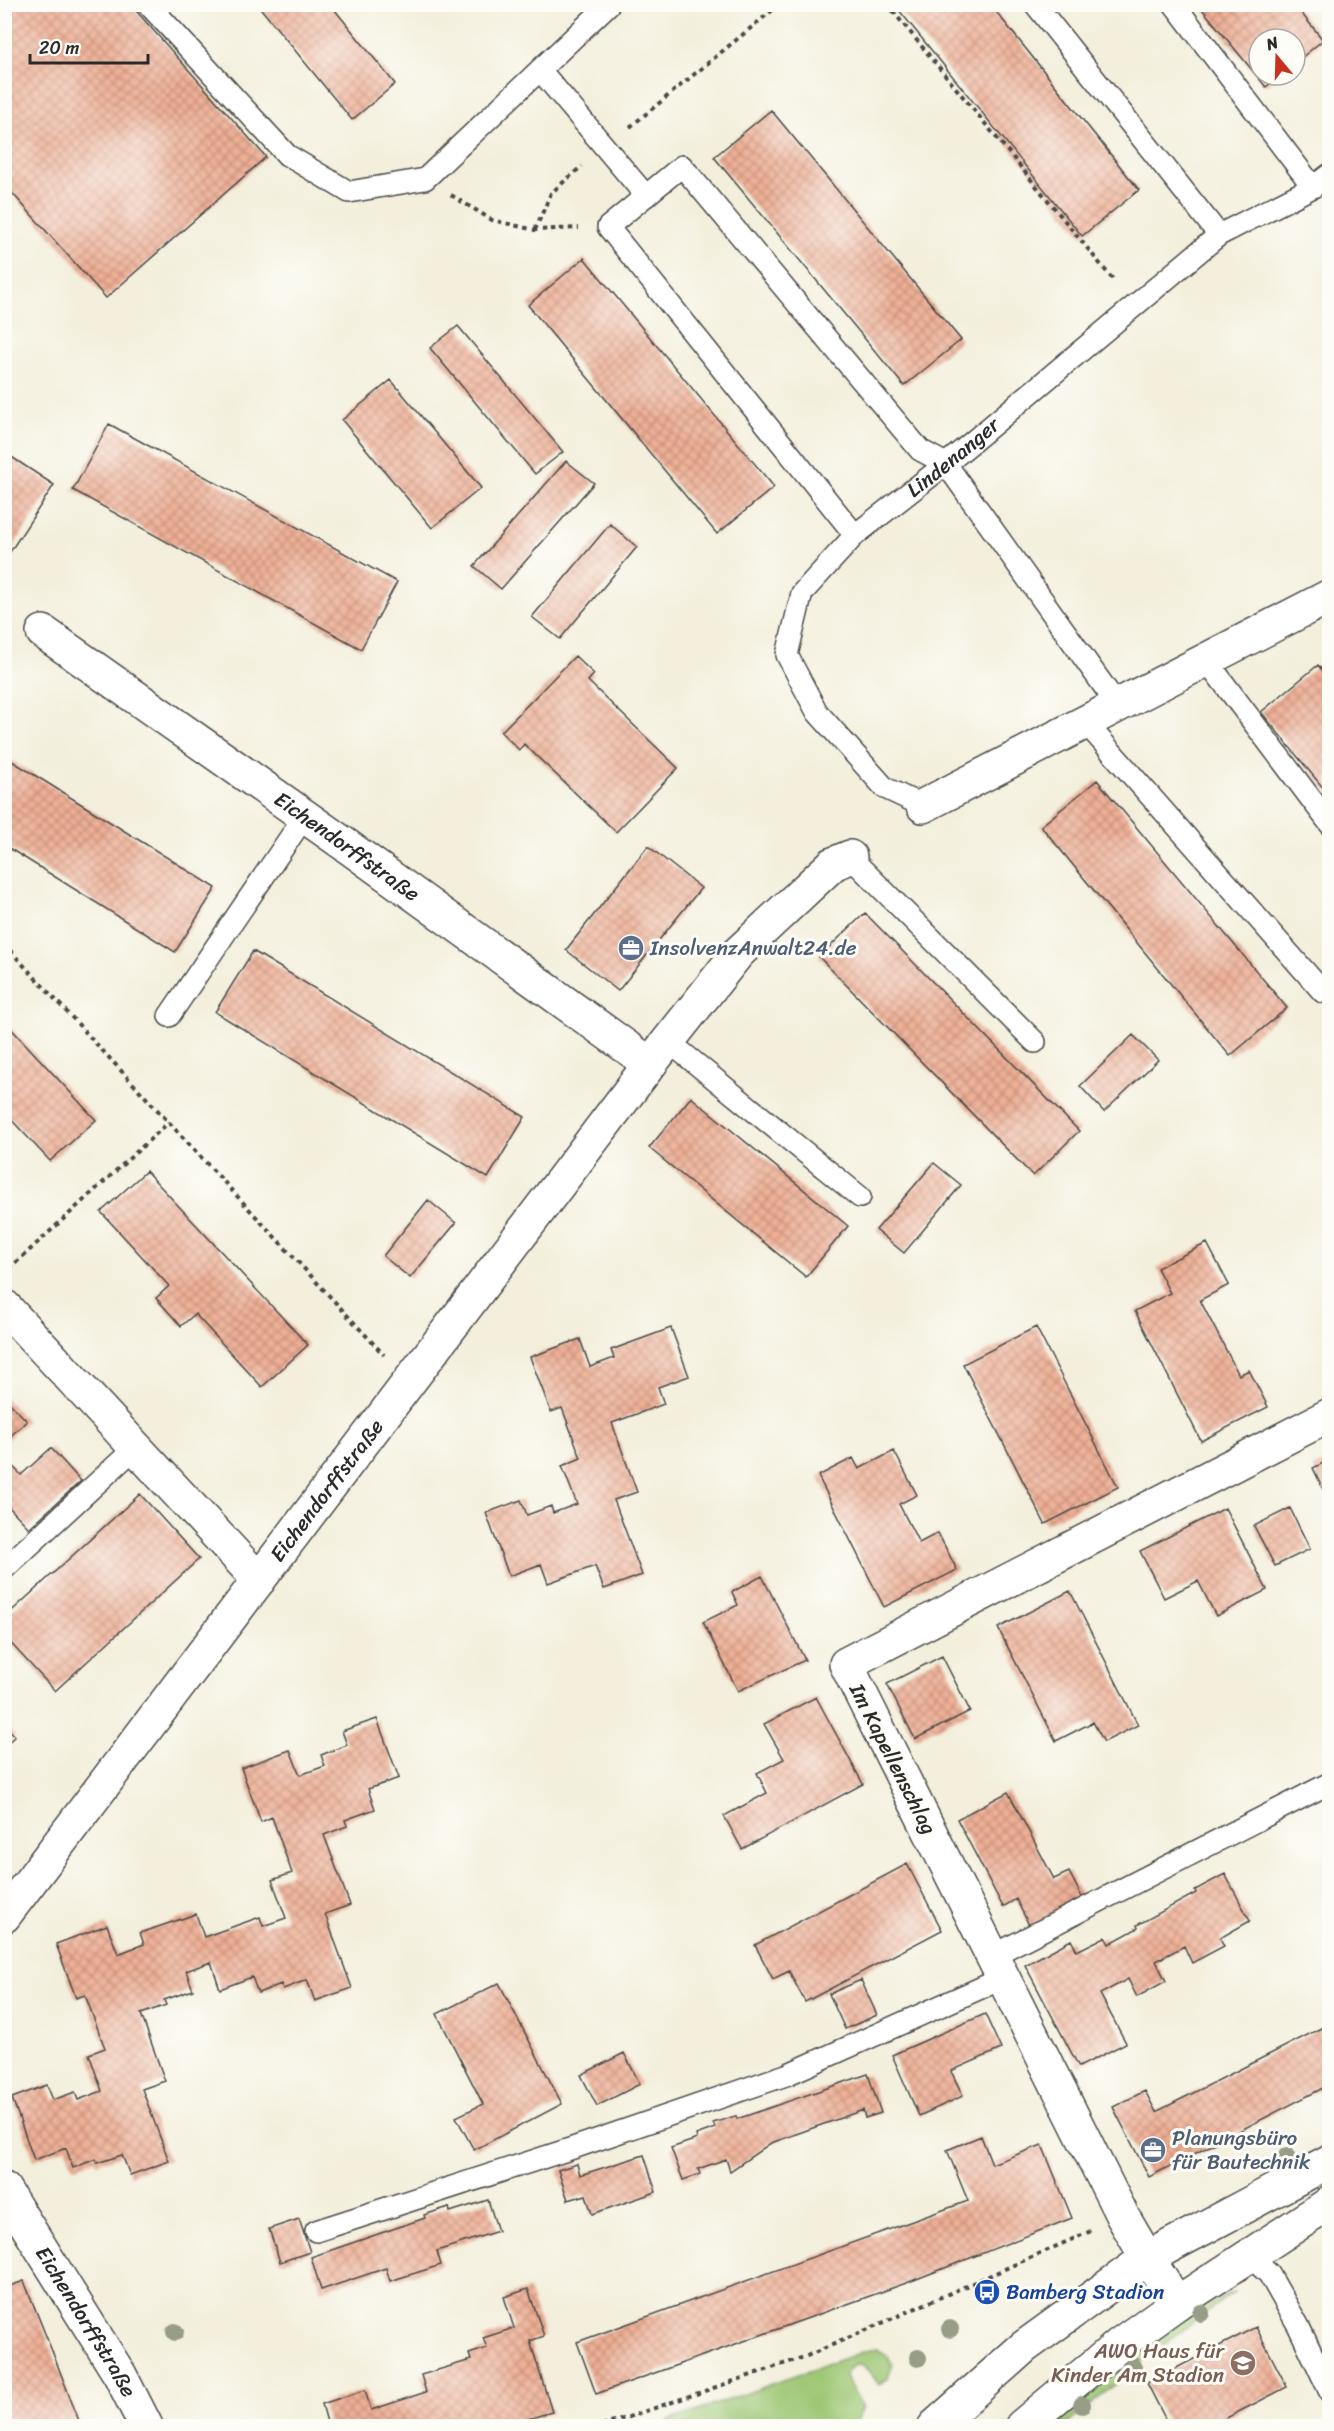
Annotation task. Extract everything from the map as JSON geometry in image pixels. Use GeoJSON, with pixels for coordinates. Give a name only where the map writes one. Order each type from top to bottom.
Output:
{"type":"FeatureCollection","features":[{"type":"Feature","properties":{"kind":"street"},"geometry":{"type":"LineString","coordinates":[[922,806],[1207,661],[1329,596]]}},
{"type":"Feature","properties":{"kind":"street","name":"Eichendorffstraße"},"geometry":{"type":"LineString","coordinates":[[43,632],[304,817],[659,1053]]}},
{"type":"Feature","properties":{"kind":"street","name":"Eichendorffstraße"},"geometry":{"type":"LineString","coordinates":[[4,1916],[659,1053],[738,953],[833,864],[850,856]]}},
{"type":"Feature","properties":{"kind":"street"},"geometry":{"type":"LineString","coordinates":[[4,1306],[259,1580]]}},
{"type":"Feature","properties":{"kind":"street","name":"Im Kapellenschlag"},"geometry":{"type":"LineString","coordinates":[[1177,2303],[1123,2217],[846,1664],[888,1640],[1329,1415]]}},
{"type":"Feature","properties":{"kind":"street"},"geometry":{"type":"LineString","coordinates":[[935,2427],[1024,2347],[1147,2258],[1329,2161]]}},
{"type":"Feature","properties":{"kind":"street","name":"Eichendorffstraße"},"geometry":{"type":"LineString","coordinates":[[4,2189],[120,2375],[146,2427]]}},
{"type":"Feature","properties":{"kind":"street"},"geometry":{"type":"LineString","coordinates":[[1022,2427],[1096,2363],[1177,2303],[1329,2203]]}},
{"type":"Feature","properties":{"kind":"lane"},"geometry":{"type":"LineString","coordinates":[[148,4],[287,155],[349,192],[425,179],[609,4]]}},
{"type":"Feature","properties":{"kind":"lane"},"geometry":{"type":"LineString","coordinates":[[1035,4],[1219,236]]}},
{"type":"Feature","properties":{"kind":"lane"},"geometry":{"type":"LineString","coordinates":[[1174,4],[1313,187]]}},
{"type":"Feature","properties":{"kind":"lane"},"geometry":{"type":"LineString","coordinates":[[540,70],[646,196]]}},
{"type":"Feature","properties":{"kind":"lane"},"geometry":{"type":"LineString","coordinates":[[855,535],[608,227],[682,166],[920,450],[946,464],[1118,706]]}},
{"type":"Feature","properties":{"kind":"lane","name":"Lindenanger"},"geometry":{"type":"LineString","coordinates":[[922,806],[885,788],[818,712],[787,655],[802,593],[855,535],[946,464],[1219,236],[1313,187],[1329,174]]}},
{"type":"Feature","properties":{"kind":"lane"},"geometry":{"type":"LineString","coordinates":[[1207,661],[1329,825]]}},
{"type":"Feature","properties":{"kind":"lane"},"geometry":{"type":"LineString","coordinates":[[1085,722],[1323,992],[1329,986]]}},
{"type":"Feature","properties":{"kind":"lane"},"geometry":{"type":"LineString","coordinates":[[169,1016],[304,817]]}},
{"type":"Feature","properties":{"kind":"lane"},"geometry":{"type":"LineString","coordinates":[[850,856],[1035,1042]]}},
{"type":"Feature","properties":{"kind":"lane"},"geometry":{"type":"LineString","coordinates":[[659,1053],[860,1197]]}},
{"type":"Feature","properties":{"kind":"lane"},"geometry":{"type":"LineString","coordinates":[[4,1569],[136,1447]]}},
{"type":"Feature","properties":{"kind":"lane"},"geometry":{"type":"LineString","coordinates":[[316,2231],[573,2148],[786,2075],[998,1967],[1329,1783]]}},
{"type":"Feature","properties":{"kind":"lane"},"geometry":{"type":"LineString","coordinates":[[1248,2255],[1269,2274],[1298,2325],[1329,2392]]}},
{"type":"Feature","properties":{"kind":"path"},"geometry":{"type":"LineString","coordinates":[[535,230],[550,193],[780,4]]}},
{"type":"Feature","properties":{"kind":"path"},"geometry":{"type":"LineString","coordinates":[[887,4],[1135,306]]}},
{"type":"Feature","properties":{"kind":"path"},"geometry":{"type":"LineString","coordinates":[[425,179],[492,220],[535,230],[608,227]]}},
{"type":"Feature","properties":{"kind":"path"},"geometry":{"type":"LineString","coordinates":[[4,944],[409,1383]]}},
{"type":"Feature","properties":{"kind":"path"},"geometry":{"type":"LineString","coordinates":[[4,1273],[169,1122]]}},
{"type":"Feature","properties":{"kind":"path"},"geometry":{"type":"LineString","coordinates":[[602,2427],[807,2356],[1123,2217]]}},
{"type":"Feature","properties":{"kind":"green space"},"geometry":{"type":"Polygon","coordinates":[[[1235,2291],[1161,2346],[1065,2426],[1050,2426],[1087,2392],[1183,2316],[1235,2291]]]}},
{"type":"Feature","properties":{"kind":"green space"},"geometry":{"type":"Polygon","coordinates":[[[877,2349],[888,2356],[892,2365],[888,2378],[879,2385],[868,2370],[860,2365],[850,2368],[845,2374],[863,2407],[855,2426],[647,2426],[666,2422],[865,2351],[877,2349]]]}},
{"type":"Feature","properties":{"kind":"building"},"geometry":{"type":"Polygon","coordinates":[[[4,4],[130,4],[266,157],[106,298],[4,184],[4,4]]]}},
{"type":"Feature","properties":{"kind":"building"},"geometry":{"type":"Polygon","coordinates":[[[257,4],[330,4],[395,84],[352,120],[257,4]]]}},
{"type":"Feature","properties":{"kind":"building"},"geometry":{"type":"Polygon","coordinates":[[[894,4],[990,4],[1139,190],[1082,236],[894,4]]]}},
{"type":"Feature","properties":{"kind":"building"},"geometry":{"type":"Polygon","coordinates":[[[1198,4],[1294,4],[1323,40],[1307,53],[1307,27],[1247,27],[1247,64],[1198,4]]]}},
{"type":"Feature","properties":{"kind":"building"},"geometry":{"type":"Polygon","coordinates":[[[771,110],[961,340],[904,386],[714,157],[771,110]]]}},
{"type":"Feature","properties":{"kind":"building"},"geometry":{"type":"Polygon","coordinates":[[[584,258],[774,487],[717,534],[528,305],[584,258]]]}},
{"type":"Feature","properties":{"kind":"building"},"geometry":{"type":"Polygon","coordinates":[[[458,326],[563,452],[535,474],[430,348],[458,326]]]}},
{"type":"Feature","properties":{"kind":"building"},"geometry":{"type":"Polygon","coordinates":[[[391,380],[481,488],[432,528],[342,420],[391,380]]]}},
{"type":"Feature","properties":{"kind":"building"},"geometry":{"type":"Polygon","coordinates":[[[109,424],[397,582],[361,649],[73,490],[109,424]]]}},
{"type":"Feature","properties":{"kind":"building"},"geometry":{"type":"Polygon","coordinates":[[[4,452],[54,485],[4,561],[4,452]]]}},
{"type":"Feature","properties":{"kind":"building"},"geometry":{"type":"Polygon","coordinates":[[[566,461],[594,483],[501,589],[474,566],[566,461]]]}},
{"type":"Feature","properties":{"kind":"building"},"geometry":{"type":"Polygon","coordinates":[[[610,524],[637,547],[560,639],[532,617],[610,524]]]}},
{"type":"Feature","properties":{"kind":"building"},"geometry":{"type":"Polygon","coordinates":[[[575,656],[594,674],[588,681],[678,768],[616,832],[524,744],[519,750],[501,732],[575,656]]]}},
{"type":"Feature","properties":{"kind":"building"},"geometry":{"type":"Polygon","coordinates":[[[1318,665],[1329,679],[1329,795],[1261,712],[1318,665]]]}},
{"type":"Feature","properties":{"kind":"building"},"geometry":{"type":"Polygon","coordinates":[[[4,756],[216,888],[175,952],[4,845],[4,756]]]}},
{"type":"Feature","properties":{"kind":"building"},"geometry":{"type":"Polygon","coordinates":[[[1097,780],[1287,1008],[1230,1056],[1041,826],[1097,780]]]}},
{"type":"Feature","properties":{"kind":"building"},"geometry":{"type":"Polygon","coordinates":[[[648,846],[701,888],[618,991],[566,950],[648,846]]]}},
{"type":"Feature","properties":{"kind":"building"},"geometry":{"type":"Polygon","coordinates":[[[865,913],[1079,1131],[1033,1176],[819,957],[865,913]]]}},
{"type":"Feature","properties":{"kind":"building"},"geometry":{"type":"Polygon","coordinates":[[[253,951],[525,1117],[488,1178],[215,1012],[253,951]]]}},
{"type":"Feature","properties":{"kind":"building"},"geometry":{"type":"Polygon","coordinates":[[[4,1021],[96,1120],[50,1161],[4,1112],[4,1021]]]}},
{"type":"Feature","properties":{"kind":"building"},"geometry":{"type":"Polygon","coordinates":[[[1133,1035],[1158,1060],[1104,1112],[1080,1086],[1133,1035]]]}},
{"type":"Feature","properties":{"kind":"building"},"geometry":{"type":"Polygon","coordinates":[[[691,1097],[848,1226],[806,1277],[649,1148],[691,1097]]]}},
{"type":"Feature","properties":{"kind":"building"},"geometry":{"type":"Polygon","coordinates":[[[934,1163],[961,1185],[904,1253],[876,1230],[934,1163]]]}},
{"type":"Feature","properties":{"kind":"building"},"geometry":{"type":"Polygon","coordinates":[[[146,1171],[308,1345],[262,1387],[195,1314],[181,1326],[156,1298],[169,1286],[101,1212],[146,1171]]]}},
{"type":"Feature","properties":{"kind":"building"},"geometry":{"type":"Polygon","coordinates":[[[428,1200],[456,1223],[410,1278],[383,1256],[428,1200]]]}},
{"type":"Feature","properties":{"kind":"building"},"geometry":{"type":"Polygon","coordinates":[[[1207,1243],[1229,1285],[1200,1300],[1239,1375],[1249,1370],[1268,1407],[1201,1441],[1135,1311],[1170,1293],[1157,1268],[1207,1243]]]}},
{"type":"Feature","properties":{"kind":"building"},"geometry":{"type":"Polygon","coordinates":[[[1036,1327],[1118,1487],[1045,1524],[963,1364],[1036,1327]]]}},
{"type":"Feature","properties":{"kind":"building"},"geometry":{"type":"Polygon","coordinates":[[[671,1328],[689,1376],[658,1387],[664,1404],[612,1423],[637,1492],[614,1500],[642,1575],[604,1589],[595,1566],[548,1583],[541,1564],[509,1576],[486,1513],[521,1500],[527,1515],[551,1506],[553,1513],[577,1504],[562,1466],[581,1458],[562,1408],[551,1412],[530,1357],[580,1339],[590,1367],[614,1358],[611,1350],[671,1328]]]}},
{"type":"Feature","properties":{"kind":"building"},"geometry":{"type":"Polygon","coordinates":[[[4,1397],[27,1421],[4,1442],[4,1397]]]}},
{"type":"Feature","properties":{"kind":"building"},"geometry":{"type":"Polygon","coordinates":[[[51,1448],[81,1481],[29,1528],[4,1502],[4,1457],[21,1475],[51,1448]]]}},
{"type":"Feature","properties":{"kind":"building"},"geometry":{"type":"Polygon","coordinates":[[[894,1451],[917,1495],[899,1504],[919,1543],[938,1533],[957,1570],[884,1607],[818,1476],[853,1458],[859,1469],[894,1451]]]}},
{"type":"Feature","properties":{"kind":"building"},"geometry":{"type":"Polygon","coordinates":[[[1329,1460],[1329,1501],[1313,1468],[1329,1460]]]}},
{"type":"Feature","properties":{"kind":"building"},"geometry":{"type":"Polygon","coordinates":[[[140,1494],[199,1559],[55,1691],[4,1636],[4,1618],[140,1494]]]}},
{"type":"Feature","properties":{"kind":"building"},"geometry":{"type":"Polygon","coordinates":[[[1225,1508],[1267,1590],[1216,1616],[1198,1581],[1164,1598],[1140,1551],[1225,1508]]]}},
{"type":"Feature","properties":{"kind":"building"},"geometry":{"type":"Polygon","coordinates":[[[1290,1508],[1310,1549],[1275,1566],[1254,1526],[1290,1508]]]}},
{"type":"Feature","properties":{"kind":"building"},"geometry":{"type":"Polygon","coordinates":[[[762,1576],[805,1660],[738,1691],[703,1622],[738,1605],[732,1592],[762,1576]]]}},
{"type":"Feature","properties":{"kind":"building"},"geometry":{"type":"Polygon","coordinates":[[[1070,1591],[1138,1725],[1104,1742],[1093,1722],[1056,1741],[998,1628],[1070,1591]]]}},
{"type":"Feature","properties":{"kind":"building"},"geometry":{"type":"Polygon","coordinates":[[[942,1656],[970,1711],[915,1739],[887,1684],[942,1656]]]}},
{"type":"Feature","properties":{"kind":"building"},"geometry":{"type":"Polygon","coordinates":[[[816,1697],[863,1784],[742,1849],[724,1816],[767,1793],[757,1773],[784,1759],[764,1724],[816,1697]]]}},
{"type":"Feature","properties":{"kind":"building"},"geometry":{"type":"Polygon","coordinates":[[[377,1719],[399,1778],[368,1789],[375,1809],[345,1820],[347,1826],[324,1835],[350,1905],[325,1914],[352,1988],[315,2001],[307,1980],[283,1989],[281,1984],[258,1993],[252,1977],[220,1989],[211,1962],[186,1971],[193,1990],[164,2000],[166,2005],[141,2014],[165,2081],[142,2089],[169,2161],[130,2175],[122,2155],[97,2163],[96,2159],[73,2168],[66,2148],[34,2160],[12,2098],[47,2085],[53,2100],[75,2092],[78,2100],[102,2091],[89,2054],[105,2048],[85,1995],[76,1998],[56,1944],[107,1925],[118,1954],[144,1944],[140,1933],[196,1914],[204,1937],[260,1917],[263,1926],[286,1918],[272,1880],[292,1873],[272,1817],[261,1822],[241,1768],[290,1750],[300,1775],[325,1766],[321,1755],[347,1745],[342,1731],[377,1719]]]}},
{"type":"Feature","properties":{"kind":"building"},"geometry":{"type":"Polygon","coordinates":[[[4,1724],[15,1736],[4,1746],[4,1724]]]}},
{"type":"Feature","properties":{"kind":"building"},"geometry":{"type":"Polygon","coordinates":[[[1008,1792],[1054,1879],[1069,1872],[1085,1903],[1032,1931],[1016,1899],[1003,1907],[957,1819],[1008,1792]]]}},
{"type":"Feature","properties":{"kind":"building"},"geometry":{"type":"Polygon","coordinates":[[[907,1864],[942,1930],[805,2002],[789,1971],[773,1979],[755,1945],[907,1864]]]}},
{"type":"Feature","properties":{"kind":"building"},"geometry":{"type":"Polygon","coordinates":[[[1225,1874],[1250,1921],[1220,1938],[1224,1946],[1192,1963],[1184,1946],[1156,1961],[1166,1981],[1137,1997],[1128,1979],[1100,1994],[1126,2043],[1079,2067],[1025,1965],[1071,1940],[1077,1951],[1105,1937],[1109,1944],[1138,1928],[1137,1925],[1196,1893],[1195,1890],[1225,1874]]]}},
{"type":"Feature","properties":{"kind":"building"},"geometry":{"type":"Polygon","coordinates":[[[861,1980],[877,2015],[845,2029],[829,1994],[861,1980]]]}},
{"type":"Feature","properties":{"kind":"building"},"geometry":{"type":"Polygon","coordinates":[[[499,1983],[562,2104],[474,2150],[456,2117],[483,2104],[437,2014],[499,1983]]]}},
{"type":"Feature","properties":{"kind":"building"},"geometry":{"type":"Polygon","coordinates":[[[985,2014],[1001,2049],[951,2071],[963,2096],[919,2116],[892,2055],[985,2014]]]}},
{"type":"Feature","properties":{"kind":"building"},"geometry":{"type":"Polygon","coordinates":[[[1329,2024],[1329,2085],[1149,2177],[1113,2107],[1145,2091],[1156,2112],[1329,2024]]]}},
{"type":"Feature","properties":{"kind":"building"},"geometry":{"type":"Polygon","coordinates":[[[624,2053],[640,2084],[597,2106],[581,2075],[624,2053]]]}},
{"type":"Feature","properties":{"kind":"building"},"geometry":{"type":"Polygon","coordinates":[[[868,2074],[881,2113],[865,2118],[863,2110],[771,2143],[730,2171],[726,2159],[698,2169],[700,2174],[683,2180],[671,2148],[697,2139],[696,2135],[715,2128],[713,2123],[736,2116],[737,2119],[868,2074]]]}},
{"type":"Feature","properties":{"kind":"building"},"geometry":{"type":"Polygon","coordinates":[[[981,2136],[992,2164],[1042,2145],[1072,2218],[909,2282],[596,2394],[577,2342],[968,2201],[947,2150],[981,2136]]]}},
{"type":"Feature","properties":{"kind":"building"},"geometry":{"type":"Polygon","coordinates":[[[644,2155],[656,2192],[592,2214],[586,2195],[568,2200],[558,2170],[577,2164],[580,2175],[644,2155]]]}},
{"type":"Feature","properties":{"kind":"building"},"geometry":{"type":"Polygon","coordinates":[[[488,2200],[498,2231],[437,2251],[441,2265],[390,2281],[386,2268],[321,2290],[311,2257],[425,2218],[424,2215],[449,2207],[450,2212],[488,2200]]]}},
{"type":"Feature","properties":{"kind":"building"},"geometry":{"type":"Polygon","coordinates":[[[299,2219],[310,2252],[280,2262],[269,2229],[299,2219]]]}},
{"type":"Feature","properties":{"kind":"building"},"geometry":{"type":"Polygon","coordinates":[[[24,2281],[81,2426],[11,2426],[4,2411],[4,2288],[24,2281]]]}},
{"type":"Feature","properties":{"kind":"building"},"geometry":{"type":"Polygon","coordinates":[[[528,2289],[544,2336],[530,2341],[552,2412],[503,2426],[315,2426],[327,2422],[322,2404],[365,2390],[371,2410],[426,2392],[421,2375],[471,2360],[469,2354],[487,2348],[483,2338],[514,2328],[504,2297],[528,2289]]]}},
{"type":"Feature","properties":{"kind":"building"},"geometry":{"type":"Polygon","coordinates":[[[1256,2327],[1287,2387],[1211,2426],[1169,2426],[1147,2383],[1256,2327]]]}},
{"type":"Feature","properties":{"kind":"place","name":"InsolvenzAnwalt24.de"},"geometry":{"type":"Point","coordinates":[631,948]}},
{"type":"Feature","properties":{"kind":"place","name":"Planungsbüro für Bautechnik"},"geometry":{"type":"Point","coordinates":[1153,2150]}},
{"type":"Feature","properties":{"kind":"place","name":"Bamberg Stadion"},"geometry":{"type":"Point","coordinates":[987,2292]}},
{"type":"Feature","properties":{"kind":"place","name":"AWO Haus für Kinder Am Stadion"},"geometry":{"type":"Point","coordinates":[1243,2363]}}]}
